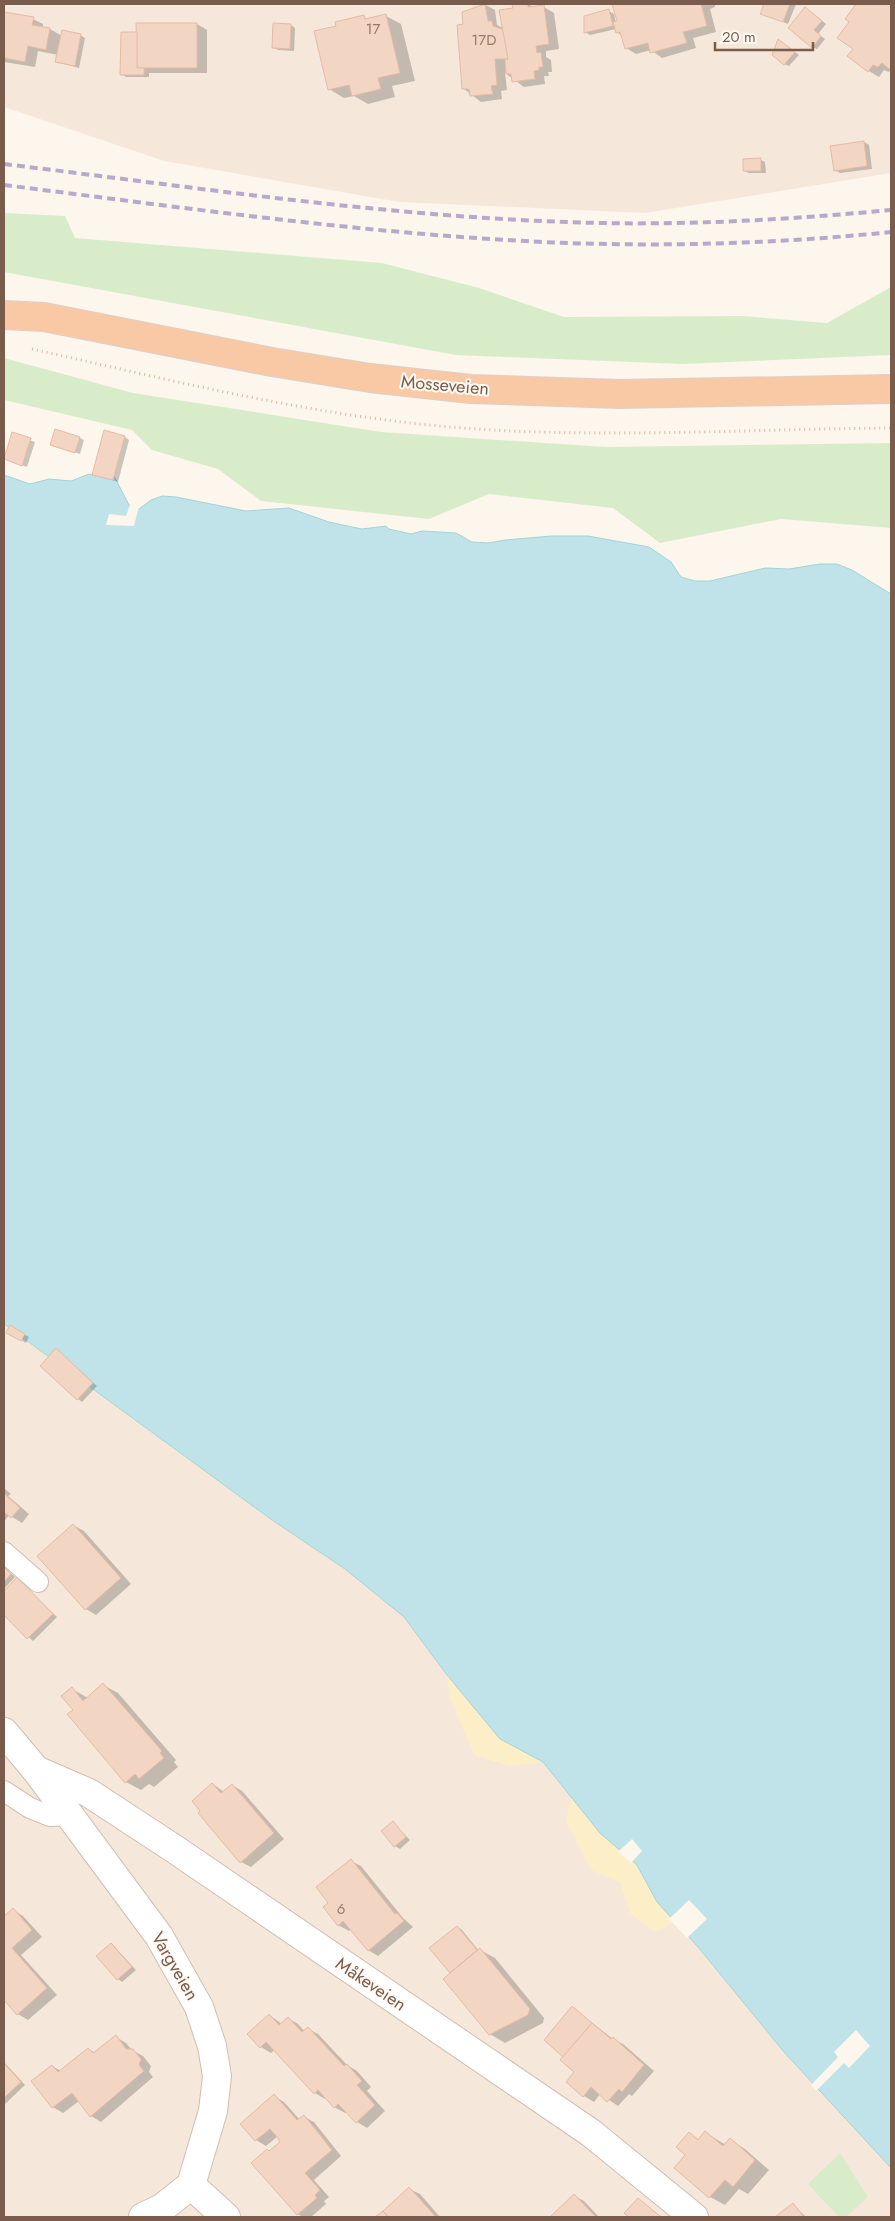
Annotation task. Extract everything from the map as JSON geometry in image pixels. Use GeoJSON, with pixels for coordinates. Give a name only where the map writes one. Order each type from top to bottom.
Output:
{"type":"FeatureCollection","features":[{"type":"Feature","properties":{"kind":"highway","name":"Mosseveien"},"geometry":{"type":"LineString","coordinates":[[4,315],[44,317],[272,362],[370,378],[471,388],[620,394],[891,389]]}},
{"type":"Feature","properties":{"kind":"street","name":"Vargveien"},"geometry":{"type":"LineString","coordinates":[[4,1732],[36,1770],[159,1936],[199,2007],[212,2046],[217,2076],[213,2111],[191,2185]]}},
{"type":"Feature","properties":{"kind":"street","name":"Måkeveien"},"geometry":{"type":"LineString","coordinates":[[36,1770],[89,1793],[173,1848],[591,2133],[694,2217]]}},
{"type":"Feature","properties":{"kind":"street"},"geometry":{"type":"LineString","coordinates":[[144,2217],[162,2208],[191,2185],[226,2217]]}},
{"type":"Feature","properties":{"kind":"lane"},"geometry":{"type":"LineString","coordinates":[[4,1552],[38,1582]]}},
{"type":"Feature","properties":{"kind":"lane"},"geometry":{"type":"LineString","coordinates":[[4,1791],[30,1808],[50,1816],[70,1815]]}},
{"type":"Feature","properties":{"kind":"shaded area"},"geometry":{"type":"Polygon","coordinates":[[[4,4],[891,4],[891,173],[645,213],[399,202],[164,161],[4,107],[4,4]]]}},
{"type":"Feature","properties":{"kind":"shaded area"},"geometry":{"type":"Polygon","coordinates":[[[4,1324],[272,1520],[345,1569],[404,1617],[447,1675],[543,1762],[600,1833],[698,1947],[784,2052],[891,2168],[891,2217],[4,2217],[4,1324]]]}},
{"type":"Feature","properties":{"kind":"green space"},"geometry":{"type":"Polygon","coordinates":[[[4,213],[65,216],[75,238],[382,263],[479,288],[564,317],[741,316],[827,323],[891,287],[891,355],[682,364],[456,355],[4,272],[4,213]]]}},
{"type":"Feature","properties":{"kind":"green space"},"geometry":{"type":"Polygon","coordinates":[[[4,358],[133,393],[381,432],[605,447],[891,443],[891,528],[781,519],[660,543],[613,508],[489,494],[429,519],[261,501],[218,469],[152,450],[132,430],[4,400],[4,358]]]}},
{"type":"Feature","properties":{"kind":"green space"},"geometry":{"type":"Polygon","coordinates":[[[840,2153],[868,2197],[846,2217],[839,2217],[808,2184],[840,2153]]]}},
{"type":"Feature","properties":{"kind":"sand"},"geometry":{"type":"Polygon","coordinates":[[[447,1675],[500,1739],[543,1762],[510,1766],[474,1755],[449,1695],[447,1675]]]}},
{"type":"Feature","properties":{"kind":"sand"},"geometry":{"type":"Polygon","coordinates":[[[571,1797],[600,1833],[637,1865],[657,1902],[675,1921],[655,1932],[630,1913],[620,1882],[591,1870],[566,1821],[571,1797]]]}},
{"type":"Feature","properties":{"kind":"water"},"geometry":{"type":"Polygon","coordinates":[[[89,474],[113,480],[114,476],[129,505],[139,509],[151,500],[162,496],[246,511],[289,508],[329,522],[362,529],[386,526],[389,529],[411,534],[422,531],[456,533],[472,542],[488,543],[551,536],[588,536],[649,547],[671,562],[681,577],[695,581],[710,581],[765,568],[789,569],[820,564],[837,564],[852,570],[891,594],[891,2168],[784,2052],[698,1947],[657,1902],[637,1865],[600,1833],[543,1762],[500,1739],[447,1675],[404,1617],[345,1569],[272,1520],[4,1324],[4,475],[30,484],[49,479],[71,481],[89,474]]]}},
{"type":"Feature","properties":{"kind":"pier"},"geometry":{"type":"Polygon","coordinates":[[[131,502],[139,506],[134,526],[106,525],[109,514],[126,516],[131,502]]]}},
{"type":"Feature","properties":{"kind":"pier"},"geometry":{"type":"Polygon","coordinates":[[[632,1839],[642,1851],[631,1863],[618,1852],[632,1839]]]}},
{"type":"Feature","properties":{"kind":"pier"},"geometry":{"type":"Polygon","coordinates":[[[689,1900],[707,1919],[687,1938],[669,1919],[689,1900]]]}},
{"type":"Feature","properties":{"kind":"pier"},"geometry":{"type":"Polygon","coordinates":[[[856,2030],[870,2046],[849,2068],[844,2063],[816,2091],[811,2085],[838,2057],[834,2052],[856,2030]]]}},
{"type":"Feature","properties":{"kind":"building"},"geometry":{"type":"Polygon","coordinates":[[[485,4],[488,21],[492,21],[493,26],[504,30],[508,59],[495,59],[497,85],[491,86],[493,94],[470,96],[469,89],[462,89],[457,25],[463,24],[462,12],[485,4]]]}},
{"type":"Feature","properties":{"kind":"building"},"geometry":{"type":"Polygon","coordinates":[[[512,4],[528,4],[528,7],[544,5],[549,44],[536,46],[537,53],[541,52],[543,67],[539,67],[539,70],[534,71],[535,79],[512,82],[511,74],[506,74],[505,59],[508,59],[499,10],[513,8],[512,4]]]}},
{"type":"Feature","properties":{"kind":"building"},"geometry":{"type":"Polygon","coordinates":[[[612,4],[701,4],[707,26],[683,32],[687,43],[650,53],[648,43],[625,49],[620,32],[616,33],[613,22],[617,21],[612,4]]]}},
{"type":"Feature","properties":{"kind":"building"},"geometry":{"type":"Polygon","coordinates":[[[764,4],[790,4],[783,22],[760,14],[764,4]]]}},
{"type":"Feature","properties":{"kind":"building"},"geometry":{"type":"Polygon","coordinates":[[[856,4],[891,4],[891,67],[889,69],[882,63],[878,67],[873,65],[868,72],[847,56],[853,49],[837,38],[849,22],[845,19],[856,4]]]}},
{"type":"Feature","properties":{"kind":"building"},"geometry":{"type":"Polygon","coordinates":[[[805,7],[822,21],[814,30],[821,36],[812,48],[788,28],[805,7]]]}},
{"type":"Feature","properties":{"kind":"building"},"geometry":{"type":"Polygon","coordinates":[[[609,9],[613,26],[584,33],[584,16],[609,9]]]}},
{"type":"Feature","properties":{"kind":"building"},"geometry":{"type":"Polygon","coordinates":[[[4,12],[34,17],[32,25],[50,28],[46,50],[28,46],[25,62],[4,58],[4,12]]]}},
{"type":"Feature","properties":{"kind":"building"},"geometry":{"type":"Polygon","coordinates":[[[386,14],[400,73],[378,78],[381,89],[352,96],[349,85],[328,90],[314,31],[336,26],[335,22],[364,15],[365,19],[386,14]]]}},
{"type":"Feature","properties":{"kind":"building"},"geometry":{"type":"Polygon","coordinates":[[[136,23],[197,23],[197,68],[137,68],[136,23]]]}},
{"type":"Feature","properties":{"kind":"building"},"geometry":{"type":"Polygon","coordinates":[[[273,23],[291,24],[290,49],[272,48],[273,23]]]}},
{"type":"Feature","properties":{"kind":"building"},"geometry":{"type":"Polygon","coordinates":[[[62,30],[81,34],[75,66],[55,62],[62,30]]]}},
{"type":"Feature","properties":{"kind":"building"},"geometry":{"type":"Polygon","coordinates":[[[121,32],[137,32],[137,68],[144,68],[144,75],[120,75],[121,32]]]}},
{"type":"Feature","properties":{"kind":"building"},"geometry":{"type":"Polygon","coordinates":[[[778,39],[795,52],[784,65],[772,55],[778,39]]]}},
{"type":"Feature","properties":{"kind":"building"},"geometry":{"type":"Polygon","coordinates":[[[864,141],[867,166],[834,171],[830,146],[864,141]]]}},
{"type":"Feature","properties":{"kind":"building"},"geometry":{"type":"Polygon","coordinates":[[[761,158],[761,171],[743,171],[743,159],[761,158]]]}},
{"type":"Feature","properties":{"kind":"building"},"geometry":{"type":"Polygon","coordinates":[[[55,429],[80,437],[75,453],[50,445],[55,429]]]}},
{"type":"Feature","properties":{"kind":"building"},"geometry":{"type":"Polygon","coordinates":[[[104,430],[125,436],[113,480],[92,475],[104,430]]]}},
{"type":"Feature","properties":{"kind":"building"},"geometry":{"type":"Polygon","coordinates":[[[12,432],[31,438],[22,466],[4,459],[12,432]]]}},
{"type":"Feature","properties":{"kind":"building"},"geometry":{"type":"Polygon","coordinates":[[[10,1325],[25,1334],[21,1341],[6,1333],[10,1325]]]}},
{"type":"Feature","properties":{"kind":"building"},"geometry":{"type":"Polygon","coordinates":[[[56,1348],[93,1383],[77,1400],[40,1366],[56,1348]]]}},
{"type":"Feature","properties":{"kind":"building"},"geometry":{"type":"Polygon","coordinates":[[[4,1493],[20,1508],[11,1518],[4,1512],[4,1493]]]}},
{"type":"Feature","properties":{"kind":"building"},"geometry":{"type":"Polygon","coordinates":[[[73,1524],[121,1578],[85,1610],[37,1556],[73,1524]]]}},
{"type":"Feature","properties":{"kind":"building"},"geometry":{"type":"Polygon","coordinates":[[[4,1567],[11,1574],[4,1582],[4,1567]]]}},
{"type":"Feature","properties":{"kind":"building"},"geometry":{"type":"Polygon","coordinates":[[[17,1577],[53,1614],[27,1639],[4,1615],[4,1591],[17,1577]]]}},
{"type":"Feature","properties":{"kind":"building"},"geometry":{"type":"Polygon","coordinates":[[[103,1683],[162,1751],[160,1753],[164,1758],[139,1779],[135,1774],[125,1783],[67,1714],[73,1710],[61,1696],[72,1687],[83,1701],[103,1683]]]}},
{"type":"Feature","properties":{"kind":"building"},"geometry":{"type":"Polygon","coordinates":[[[212,1783],[221,1793],[232,1784],[274,1833],[240,1863],[198,1813],[200,1811],[192,1801],[212,1783]]]}},
{"type":"Feature","properties":{"kind":"building"},"geometry":{"type":"Polygon","coordinates":[[[393,1821],[406,1837],[394,1847],[381,1831],[393,1821]]]}},
{"type":"Feature","properties":{"kind":"building"},"geometry":{"type":"Polygon","coordinates":[[[351,1859],[395,1914],[397,1913],[404,1921],[368,1951],[343,1921],[338,1926],[323,1907],[328,1903],[316,1887],[351,1859]]]}},
{"type":"Feature","properties":{"kind":"building"},"geometry":{"type":"Polygon","coordinates":[[[13,1908],[32,1930],[12,1948],[47,1988],[17,2015],[4,2000],[4,1916],[13,1908]]]}},
{"type":"Feature","properties":{"kind":"building"},"geometry":{"type":"Polygon","coordinates":[[[457,1926],[477,1950],[450,1973],[429,1948],[457,1926]]]}},
{"type":"Feature","properties":{"kind":"building"},"geometry":{"type":"Polygon","coordinates":[[[111,1943],[132,1967],[117,1980],[96,1956],[111,1943]]]}},
{"type":"Feature","properties":{"kind":"building"},"geometry":{"type":"Polygon","coordinates":[[[480,1948],[530,2009],[528,2015],[489,2035],[443,1979],[480,1948]]]}},
{"type":"Feature","properties":{"kind":"building"},"geometry":{"type":"Polygon","coordinates":[[[572,2006],[592,2023],[563,2057],[544,2040],[572,2006]]]}},
{"type":"Feature","properties":{"kind":"building"},"geometry":{"type":"Polygon","coordinates":[[[269,2014],[279,2025],[288,2017],[302,2032],[308,2027],[344,2066],[347,2064],[362,2081],[357,2085],[375,2105],[356,2123],[338,2104],[334,2108],[318,2090],[314,2094],[266,2042],[260,2048],[247,2034],[269,2014]]]}},
{"type":"Feature","properties":{"kind":"building"},"geometry":{"type":"Polygon","coordinates":[[[592,2023],[611,2039],[613,2037],[644,2065],[622,2092],[619,2089],[607,2102],[591,2087],[583,2097],[566,2082],[574,2072],[560,2060],[592,2023]]]}},
{"type":"Feature","properties":{"kind":"building"},"geometry":{"type":"Polygon","coordinates":[[[116,2035],[126,2049],[133,2049],[141,2059],[139,2065],[144,2071],[90,2117],[72,2093],[52,2108],[31,2081],[52,2065],[58,2072],[88,2048],[93,2053],[116,2035]]]}},
{"type":"Feature","properties":{"kind":"building"},"geometry":{"type":"Polygon","coordinates":[[[4,2063],[21,2082],[4,2098],[4,2063]]]}},
{"type":"Feature","properties":{"kind":"building"},"geometry":{"type":"Polygon","coordinates":[[[274,2094],[297,2120],[304,2115],[332,2150],[305,2173],[320,2190],[315,2195],[317,2198],[297,2215],[251,2163],[267,2149],[269,2151],[280,2142],[278,2138],[270,2129],[255,2141],[240,2124],[274,2094]]]}},
{"type":"Feature","properties":{"kind":"building"},"geometry":{"type":"Polygon","coordinates":[[[705,2131],[723,2146],[730,2138],[755,2160],[733,2187],[725,2180],[709,2198],[674,2168],[685,2155],[676,2147],[689,2132],[698,2140],[705,2131]]]}},
{"type":"Feature","properties":{"kind":"building"},"geometry":{"type":"Polygon","coordinates":[[[409,2187],[436,2217],[388,2217],[383,2211],[409,2187]]]}},
{"type":"Feature","properties":{"kind":"building"},"geometry":{"type":"Polygon","coordinates":[[[574,2194],[596,2217],[550,2217],[574,2194]]]}},
{"type":"Feature","properties":{"kind":"building"},"geometry":{"type":"Polygon","coordinates":[[[638,2198],[661,2217],[629,2217],[624,2213],[638,2198]]]}},
{"type":"Feature","properties":{"kind":"building"},"geometry":{"type":"Polygon","coordinates":[[[793,2203],[804,2217],[775,2217],[793,2203]]]}},
{"type":"Feature","properties":{"kind":"building"},"geometry":{"type":"Polygon","coordinates":[[[383,2211],[388,2217],[375,2217],[383,2211]]]}},
{"type":"Feature","properties":{"kind":"railway"},"geometry":{"type":"LineString","coordinates":[[4,164],[376,209],[526,220],[601,223],[710,222],[783,219],[891,210]]}},
{"type":"Feature","properties":{"kind":"railway"},"geometry":{"type":"LineString","coordinates":[[4,185],[318,224],[507,240],[603,244],[699,244],[795,240],[891,232]]}}]}
